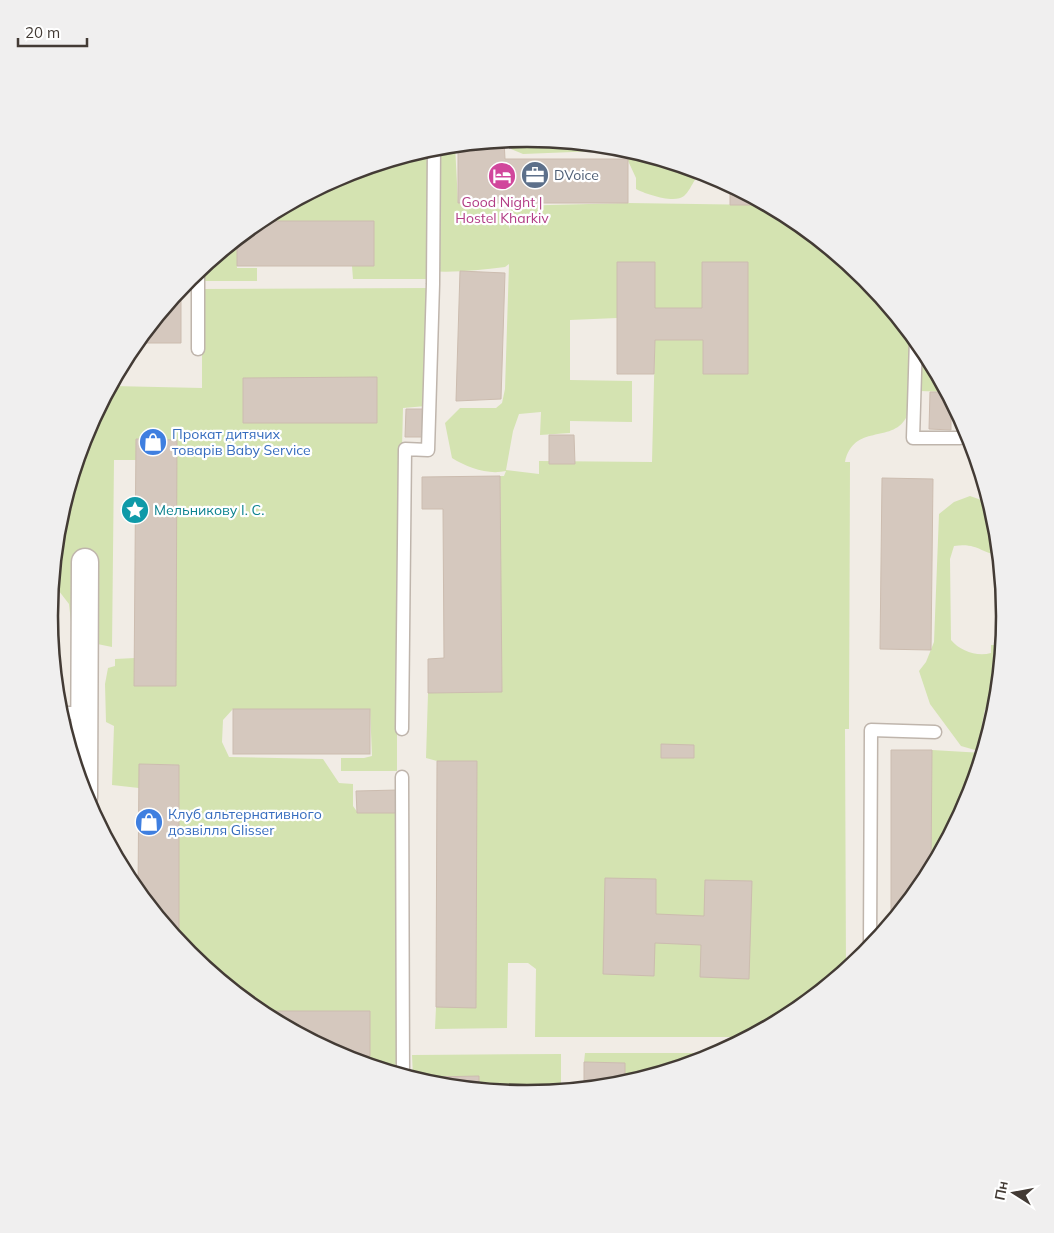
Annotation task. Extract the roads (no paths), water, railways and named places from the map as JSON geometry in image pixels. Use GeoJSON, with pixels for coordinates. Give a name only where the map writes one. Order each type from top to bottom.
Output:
{"type":"FeatureCollection","features":[{"type":"Feature","properties":{"kind":"street"},"geometry":{"type":"LineString","coordinates":[[84,773],[85,562]]}},
{"type":"Feature","properties":{"kind":"lane"},"geometry":{"type":"LineString","coordinates":[[402,729],[405,449],[428,450],[433,292],[434,156]]}},
{"type":"Feature","properties":{"kind":"lane"},"geometry":{"type":"LineString","coordinates":[[198,282],[198,349]]}},
{"type":"Feature","properties":{"kind":"lane"},"geometry":{"type":"LineString","coordinates":[[916,354],[913,438],[960,438]]}},
{"type":"Feature","properties":{"kind":"lane"},"geometry":{"type":"LineString","coordinates":[[68,713],[85,713]]}},
{"type":"Feature","properties":{"kind":"lane"},"geometry":{"type":"LineString","coordinates":[[870,936],[871,730],[935,732]]}},
{"type":"Feature","properties":{"kind":"lane"},"geometry":{"type":"LineString","coordinates":[[402,777],[403,1069]]}},
{"type":"Feature","properties":{"kind":"place","name":"DVoice"},"geometry":{"type":"Point","coordinates":[535,175]}},
{"type":"Feature","properties":{"kind":"place","name":"Good Night | Hostel Kharkiv"},"geometry":{"type":"Point","coordinates":[502,176]}},
{"type":"Feature","properties":{"kind":"place","name":"Прокат дитячих товарів Baby Service"},"geometry":{"type":"Point","coordinates":[153,442]}},
{"type":"Feature","properties":{"kind":"place","name":"Мельникову І. С."},"geometry":{"type":"Point","coordinates":[135,510]}},
{"type":"Feature","properties":{"kind":"place","name":"Клуб альтернативного дозвілля Glisser"},"geometry":{"type":"Point","coordinates":[149,822]}}]}
